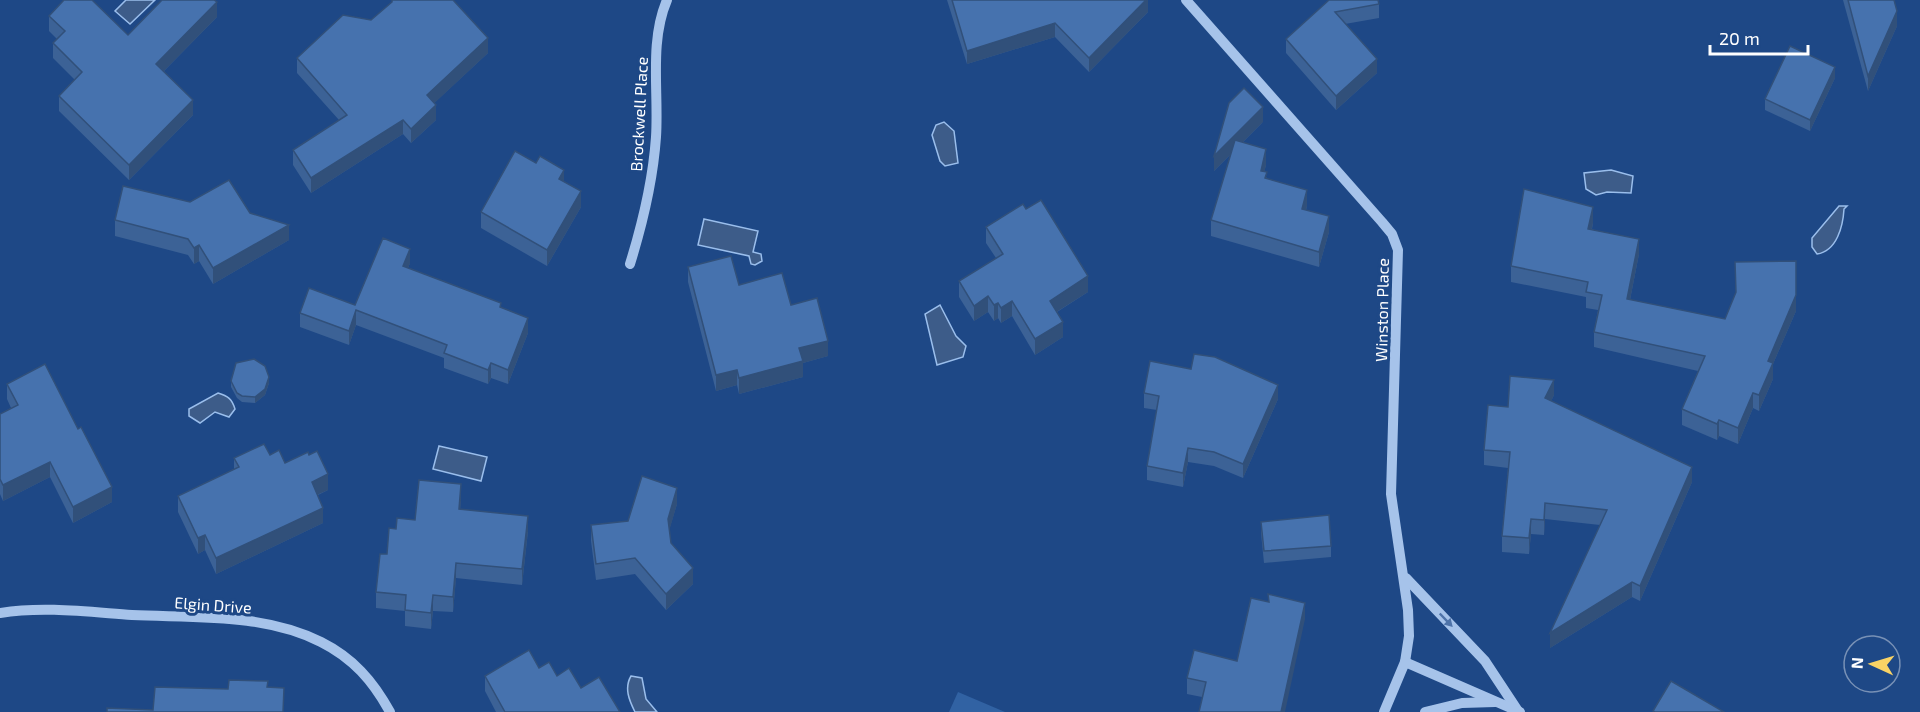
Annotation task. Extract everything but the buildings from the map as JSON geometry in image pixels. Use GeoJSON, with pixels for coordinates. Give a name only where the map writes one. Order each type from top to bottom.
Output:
{"type":"FeatureCollection","features":[{"type":"Feature","properties":{"kind":"street","name":"Brockwell Place"},"geometry":{"type":"LineString","coordinates":[[630,264],[650,185],[658,110],[658,25],[668,0]]}},
{"type":"Feature","properties":{"kind":"street","name":"Winston Place"},"geometry":{"type":"LineString","coordinates":[[1186,0],[1382,222],[1392,234],[1398,250],[1391,494],[1406,578],[1409,636],[1405,663],[1384,712]]}},
{"type":"Feature","properties":{"kind":"street"},"geometry":{"type":"LineString","coordinates":[[1406,578],[1485,661],[1519,712]]}},
{"type":"Feature","properties":{"kind":"street","name":"Elgin Drive"},"geometry":{"type":"LineString","coordinates":[[0,613],[60,610],[239,621],[300,632],[344,655],[361,669],[390,712]]}},
{"type":"Feature","properties":{"kind":"street"},"geometry":{"type":"LineString","coordinates":[[1405,663],[1519,712]]}},
{"type":"Feature","properties":{"kind":"street"},"geometry":{"type":"LineString","coordinates":[[1425,712],[1462,703],[1498,702]]}},
{"type":"Feature","properties":{"kind":"shaded area"},"geometry":{"type":"Polygon","coordinates":[[[126,0],[155,0],[130,24],[115,11],[126,0]]]}},
{"type":"Feature","properties":{"kind":"shaded area"},"geometry":{"type":"Polygon","coordinates":[[[944,122],[954,131],[958,163],[945,166],[940,161],[932,135],[936,125],[944,122]]]}},
{"type":"Feature","properties":{"kind":"shaded area"},"geometry":{"type":"Polygon","coordinates":[[[1611,170],[1633,176],[1631,193],[1607,192],[1596,195],[1586,189],[1584,173],[1611,170]]]}},
{"type":"Feature","properties":{"kind":"shaded area"},"geometry":{"type":"Polygon","coordinates":[[[1839,206],[1847,206],[1844,209],[1838,237],[1830,248],[1817,254],[1812,247],[1812,238],[1839,206]]]}},
{"type":"Feature","properties":{"kind":"shaded area"},"geometry":{"type":"Polygon","coordinates":[[[704,219],[758,231],[753,252],[761,254],[762,261],[755,265],[751,264],[749,256],[698,245],[704,219]]]}},
{"type":"Feature","properties":{"kind":"shaded area"},"geometry":{"type":"Polygon","coordinates":[[[940,305],[956,336],[966,346],[963,357],[937,365],[925,314],[940,305]]]}},
{"type":"Feature","properties":{"kind":"shaded area"},"geometry":{"type":"Polygon","coordinates":[[[218,393],[229,398],[234,406],[235,409],[229,417],[215,412],[200,423],[189,416],[189,409],[218,393]]]}},
{"type":"Feature","properties":{"kind":"shaded area"},"geometry":{"type":"Polygon","coordinates":[[[439,446],[487,457],[481,481],[433,469],[439,446]]]}},
{"type":"Feature","properties":{"kind":"shaded area"},"geometry":{"type":"Polygon","coordinates":[[[631,676],[642,678],[646,699],[657,712],[635,712],[628,690],[631,676]]]}},
{"type":"Feature","properties":{"kind":"shaded area"},"geometry":{"type":"Polygon","coordinates":[[[958,692],[1005,712],[949,712],[958,692]]]}}]}
